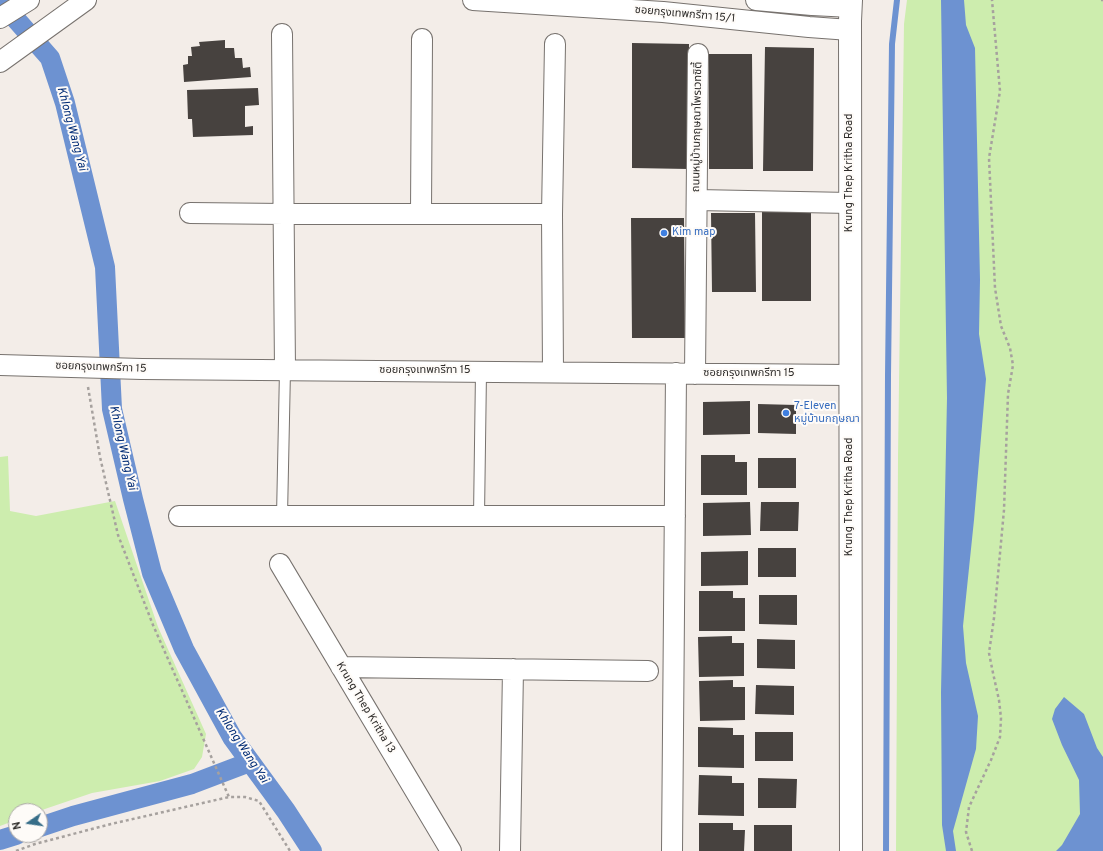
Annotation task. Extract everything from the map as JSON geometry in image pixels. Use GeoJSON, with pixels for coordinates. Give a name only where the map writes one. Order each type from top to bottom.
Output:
{"type":"FeatureCollection","features":[{"type":"Feature","properties":{"kind":"main road","name":"Krung Thep Kritha Road"},"geometry":{"type":"LineString","coordinates":[[851,4],[851,851]]}},
{"type":"Feature","properties":{"kind":"street"},"geometry":{"type":"LineString","coordinates":[[0,18],[29,0]]}},
{"type":"Feature","properties":{"kind":"street","name":"ซอยกรุงเทพกรีฑา 15/1"},"geometry":{"type":"LineString","coordinates":[[473,0],[663,12],[850,30]]}},
{"type":"Feature","properties":{"kind":"street"},"geometry":{"type":"LineString","coordinates":[[756,0],[812,5],[851,4]]}},
{"type":"Feature","properties":{"kind":"street"},"geometry":{"type":"LineString","coordinates":[[0,62],[84,2]]}},
{"type":"Feature","properties":{"kind":"street"},"geometry":{"type":"LineString","coordinates":[[282,34],[285,370]]}},
{"type":"Feature","properties":{"kind":"street"},"geometry":{"type":"LineString","coordinates":[[421,213],[422,39]]}},
{"type":"Feature","properties":{"kind":"street"},"geometry":{"type":"LineString","coordinates":[[553,372],[552,214],[555,44]]}},
{"type":"Feature","properties":{"kind":"street","name":"ถนนหมู่บ้านกฤษณาไพรเวทซิตี้"},"geometry":{"type":"LineString","coordinates":[[672,851],[675,516],[697,200],[698,54]]}},
{"type":"Feature","properties":{"kind":"street","name":"ถนนหมู่บ้านกฤษณาไพรเวทซิตี้"},"geometry":{"type":"LineString","coordinates":[[697,200],[850,203]]}},
{"type":"Feature","properties":{"kind":"street"},"geometry":{"type":"LineString","coordinates":[[190,213],[552,214]]}},
{"type":"Feature","properties":{"kind":"street","name":"ซอยกรุงเทพกรีฑา 15"},"geometry":{"type":"LineString","coordinates":[[0,365],[142,369],[850,375]]}},
{"type":"Feature","properties":{"kind":"street"},"geometry":{"type":"LineString","coordinates":[[179,516],[675,516]]}},
{"type":"Feature","properties":{"kind":"street","name":"Krung Thep Kritha 13"},"geometry":{"type":"LineString","coordinates":[[280,564],[451,851]]}},
{"type":"Feature","properties":{"kind":"street"},"geometry":{"type":"LineString","coordinates":[[341,667],[648,671]]}},
{"type":"Feature","properties":{"kind":"street"},"geometry":{"type":"LineString","coordinates":[[510,851],[513,669]]}},
{"type":"Feature","properties":{"kind":"lane"},"geometry":{"type":"LineString","coordinates":[[282,516],[285,370]]}},
{"type":"Feature","properties":{"kind":"lane"},"geometry":{"type":"LineString","coordinates":[[479,516],[481,372]]}},
{"type":"Feature","properties":{"kind":"path"},"geometry":{"type":"LineString","coordinates":[[972,851],[966,832],[969,807],[992,760],[1000,737],[1000,700],[989,653],[994,618],[1004,510],[1008,394],[1013,365],[1010,348],[1001,326],[995,288],[990,158],[1000,91],[992,0]]}},
{"type":"Feature","properties":{"kind":"path"},"geometry":{"type":"LineString","coordinates":[[86,380],[100,457],[118,535],[153,625],[229,797]]}},
{"type":"Feature","properties":{"kind":"path"},"geometry":{"type":"LineString","coordinates":[[16,851],[35,844],[103,826],[229,797],[244,797],[259,801],[290,851]]}},
{"type":"Feature","properties":{"kind":"green space"},"geometry":{"type":"Polygon","coordinates":[[[907,0],[1103,0],[1103,851],[896,851],[898,456],[904,24],[907,0]]]}},
{"type":"Feature","properties":{"kind":"green space"},"geometry":{"type":"Polygon","coordinates":[[[8,456],[10,511],[36,516],[115,501],[158,627],[206,734],[202,757],[194,769],[160,781],[92,793],[48,808],[48,803],[8,803],[8,823],[0,826],[0,457],[8,456]]]}},
{"type":"Feature","properties":{"kind":"water"},"geometry":{"type":"Polygon","coordinates":[[[941,0],[964,0],[966,25],[975,48],[980,280],[979,334],[986,379],[963,626],[966,663],[978,716],[976,749],[953,831],[956,851],[946,851],[942,825],[941,692],[947,398],[941,0]]]}},
{"type":"Feature","properties":{"kind":"water"},"geometry":{"type":"Polygon","coordinates":[[[1064,697],[1084,714],[1097,748],[1103,757],[1103,851],[1056,851],[1062,845],[1080,814],[1079,780],[1062,745],[1052,719],[1055,709],[1064,697]]]}},
{"type":"Feature","properties":{"kind":"building"},"geometry":{"type":"Polygon","coordinates":[[[225,40],[225,48],[234,48],[235,58],[242,58],[243,68],[250,67],[251,77],[184,82],[183,65],[188,64],[188,56],[192,56],[191,47],[200,46],[199,42],[225,40]]]}},
{"type":"Feature","properties":{"kind":"building"},"geometry":{"type":"Polygon","coordinates":[[[632,43],[689,44],[688,169],[632,168],[632,43]]]}},
{"type":"Feature","properties":{"kind":"building"},"geometry":{"type":"Polygon","coordinates":[[[765,47],[814,48],[813,171],[763,171],[765,47]]]}},
{"type":"Feature","properties":{"kind":"building"},"geometry":{"type":"Polygon","coordinates":[[[709,54],[752,54],[753,169],[709,169],[709,54]]]}},
{"type":"Feature","properties":{"kind":"building"},"geometry":{"type":"Polygon","coordinates":[[[258,88],[259,105],[245,106],[245,127],[253,126],[253,135],[193,137],[192,119],[188,119],[187,90],[258,88]]]}},
{"type":"Feature","properties":{"kind":"building"},"geometry":{"type":"Polygon","coordinates":[[[762,210],[811,211],[811,301],[762,301],[762,210]]]}},
{"type":"Feature","properties":{"kind":"building"},"geometry":{"type":"Polygon","coordinates":[[[711,213],[755,213],[756,292],[712,292],[711,213]]]}},
{"type":"Feature","properties":{"kind":"building"},"geometry":{"type":"Polygon","coordinates":[[[631,218],[684,218],[685,338],[632,338],[631,218]]]}},
{"type":"Feature","properties":{"kind":"building"},"geometry":{"type":"Polygon","coordinates":[[[750,401],[750,434],[703,435],[703,402],[750,401]]]}},
{"type":"Feature","properties":{"kind":"building"},"geometry":{"type":"Polygon","coordinates":[[[758,404],[796,405],[796,434],[758,433],[758,404]]]}},
{"type":"Feature","properties":{"kind":"building"},"geometry":{"type":"Polygon","coordinates":[[[701,455],[735,455],[735,462],[747,462],[747,495],[701,495],[701,455]]]}},
{"type":"Feature","properties":{"kind":"building"},"geometry":{"type":"Polygon","coordinates":[[[758,458],[796,458],[796,488],[758,488],[758,458]]]}},
{"type":"Feature","properties":{"kind":"building"},"geometry":{"type":"Polygon","coordinates":[[[750,502],[751,535],[703,536],[703,503],[750,502]]]}},
{"type":"Feature","properties":{"kind":"building"},"geometry":{"type":"Polygon","coordinates":[[[761,502],[799,502],[798,531],[760,531],[761,502]]]}},
{"type":"Feature","properties":{"kind":"building"},"geometry":{"type":"Polygon","coordinates":[[[758,548],[796,548],[796,577],[758,577],[758,548]]]}},
{"type":"Feature","properties":{"kind":"building"},"geometry":{"type":"Polygon","coordinates":[[[748,551],[748,585],[701,586],[701,552],[748,551]]]}},
{"type":"Feature","properties":{"kind":"building"},"geometry":{"type":"Polygon","coordinates":[[[699,591],[733,591],[733,598],[745,598],[745,631],[699,631],[699,591]]]}},
{"type":"Feature","properties":{"kind":"building"},"geometry":{"type":"Polygon","coordinates":[[[759,595],[797,595],[797,625],[759,624],[759,595]]]}},
{"type":"Feature","properties":{"kind":"building"},"geometry":{"type":"Polygon","coordinates":[[[732,636],[732,643],[744,643],[744,676],[699,677],[698,637],[732,636]]]}},
{"type":"Feature","properties":{"kind":"building"},"geometry":{"type":"Polygon","coordinates":[[[757,639],[795,640],[795,669],[757,668],[757,639]]]}},
{"type":"Feature","properties":{"kind":"building"},"geometry":{"type":"Polygon","coordinates":[[[733,680],[733,687],[745,687],[745,720],[700,721],[699,681],[733,680]]]}},
{"type":"Feature","properties":{"kind":"building"},"geometry":{"type":"Polygon","coordinates":[[[756,685],[794,686],[794,715],[755,714],[756,685]]]}},
{"type":"Feature","properties":{"kind":"building"},"geometry":{"type":"Polygon","coordinates":[[[698,727],[733,728],[733,735],[744,735],[744,768],[698,767],[698,727]]]}},
{"type":"Feature","properties":{"kind":"building"},"geometry":{"type":"Polygon","coordinates":[[[755,732],[793,732],[793,761],[755,761],[755,732]]]}},
{"type":"Feature","properties":{"kind":"building"},"geometry":{"type":"Polygon","coordinates":[[[699,775],[732,776],[732,783],[744,783],[744,816],[698,815],[699,775]]]}},
{"type":"Feature","properties":{"kind":"building"},"geometry":{"type":"Polygon","coordinates":[[[758,778],[797,779],[796,808],[758,808],[758,778]]]}},
{"type":"Feature","properties":{"kind":"building"},"geometry":{"type":"Polygon","coordinates":[[[699,823],[733,823],[733,830],[745,830],[744,851],[699,851],[699,823]]]}},
{"type":"Feature","properties":{"kind":"building"},"geometry":{"type":"Polygon","coordinates":[[[754,825],[792,825],[792,851],[754,851],[754,825]]]}},
{"type":"Feature","properties":{"kind":"waterway"},"geometry":{"type":"LineString","coordinates":[[886,851],[888,375],[892,44],[897,0]]}},
{"type":"Feature","properties":{"kind":"waterway","name":"Khlong Wang Yai"},"geometry":{"type":"LineString","coordinates":[[0,1],[50,58],[65,103],[105,267],[112,409],[152,573],[184,649],[232,737],[286,811],[312,851]]}},
{"type":"Feature","properties":{"kind":"waterway"},"geometry":{"type":"LineString","coordinates":[[48,824],[73,816],[192,784],[250,762]]}},
{"type":"Feature","properties":{"kind":"waterway"},"geometry":{"type":"LineString","coordinates":[[0,840],[8,838]]}},
{"type":"Feature","properties":{"kind":"place","name":"Kim map"},"geometry":{"type":"Point","coordinates":[664,233]}},
{"type":"Feature","properties":{"kind":"place","name":"7-Eleven หมู่บ้านกฤษณา"},"geometry":{"type":"Point","coordinates":[786,413]}}]}
